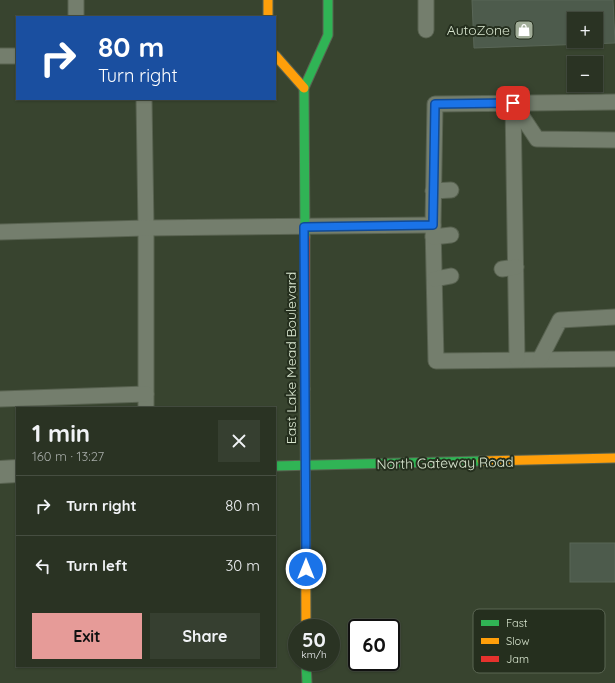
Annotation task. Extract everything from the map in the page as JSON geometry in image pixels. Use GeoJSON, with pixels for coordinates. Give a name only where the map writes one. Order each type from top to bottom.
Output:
{"type":"FeatureCollection","features":[{"type":"Feature","properties":{"kind":"main road"},"geometry":{"type":"LineString","coordinates":[[268,0],[268,16]]}},
{"type":"Feature","properties":{"kind":"main road","name":"East Lake Mead Boulevard"},"geometry":{"type":"LineString","coordinates":[[306,619],[304,88],[328,35],[328,0]]}},
{"type":"Feature","properties":{"kind":"main road"},"geometry":{"type":"LineString","coordinates":[[276,56],[304,88]]}},
{"type":"Feature","properties":{"kind":"main road","name":"North Gateway Road"},"geometry":{"type":"LineString","coordinates":[[276,466],[615,458]]}},
{"type":"Feature","properties":{"kind":"main road"},"geometry":{"type":"LineString","coordinates":[[306,671],[307,683]]}},
{"type":"Feature","properties":{"kind":"street"},"geometry":{"type":"LineString","coordinates":[[0,472],[16,471]]}},
{"type":"Feature","properties":{"kind":"lane"},"geometry":{"type":"LineString","coordinates":[[76,0],[76,16]]}},
{"type":"Feature","properties":{"kind":"lane"},"geometry":{"type":"LineString","coordinates":[[426,0],[426,30]]}},
{"type":"Feature","properties":{"kind":"lane"},"geometry":{"type":"LineString","coordinates":[[0,56],[16,56]]}},
{"type":"Feature","properties":{"kind":"lane"},"geometry":{"type":"LineString","coordinates":[[0,399],[146,401],[144,100]]}},
{"type":"Feature","properties":{"kind":"lane"},"geometry":{"type":"LineString","coordinates":[[615,102],[435,104],[433,191],[436,361],[517,359],[615,360]]}},
{"type":"Feature","properties":{"kind":"lane"},"geometry":{"type":"LineString","coordinates":[[513,103],[537,139],[615,140]]}},
{"type":"Feature","properties":{"kind":"lane"},"geometry":{"type":"LineString","coordinates":[[513,103],[508,186],[508,229],[509,268],[517,359]]}},
{"type":"Feature","properties":{"kind":"lane"},"geometry":{"type":"LineString","coordinates":[[433,191],[451,190]]}},
{"type":"Feature","properties":{"kind":"lane"},"geometry":{"type":"LineString","coordinates":[[0,232],[146,228],[304,227],[433,231],[451,235]]}},
{"type":"Feature","properties":{"kind":"lane"},"geometry":{"type":"LineString","coordinates":[[434,279],[451,276]]}},
{"type":"Feature","properties":{"kind":"lane"},"geometry":{"type":"LineString","coordinates":[[540,359],[560,320],[615,317]]}},
{"type":"Feature","properties":{"kind":"building","name":"AutoZone"},"geometry":{"type":"Polygon","coordinates":[[[472,0],[613,0],[615,43],[603,43],[603,12],[567,12],[567,45],[474,48],[472,0]]]}},
{"type":"Feature","properties":{"kind":"building"},"geometry":{"type":"Polygon","coordinates":[[[570,543],[615,543],[615,582],[570,582],[570,543]]]}},
{"type":"Feature","properties":{"kind":"traffic: fast"},"geometry":{"type":"LineString","coordinates":[[305,237],[304,88],[328,35],[328,0]]}},
{"type":"Feature","properties":{"kind":"traffic: fast"},"geometry":{"type":"LineString","coordinates":[[276,466],[482,461]]}},
{"type":"Feature","properties":{"kind":"traffic: fast"},"geometry":{"type":"LineString","coordinates":[[306,671],[307,683]]}},
{"type":"Feature","properties":{"kind":"traffic: slow"},"geometry":{"type":"LineString","coordinates":[[268,0],[268,16]]}},
{"type":"Feature","properties":{"kind":"traffic: slow"},"geometry":{"type":"LineString","coordinates":[[276,56],[304,88]]}},
{"type":"Feature","properties":{"kind":"traffic: slow"},"geometry":{"type":"LineString","coordinates":[[305,389],[306,619]]}},
{"type":"Feature","properties":{"kind":"traffic: slow"},"geometry":{"type":"LineString","coordinates":[[482,461],[615,458]]}},
{"type":"Feature","properties":{"kind":"traffic: jam"},"geometry":{"type":"LineString","coordinates":[[305,237],[305,389]]}},
{"type":"Feature","properties":{"kind":"place","name":"AutoZone"},"geometry":{"type":"Point","coordinates":[524,30]}},
{"type":"Feature","properties":{"kind":"route"},"geometry":{"type":"LineString","coordinates":[[306,569],[304,227],[433,225],[435,104],[513,103]]}}]}
